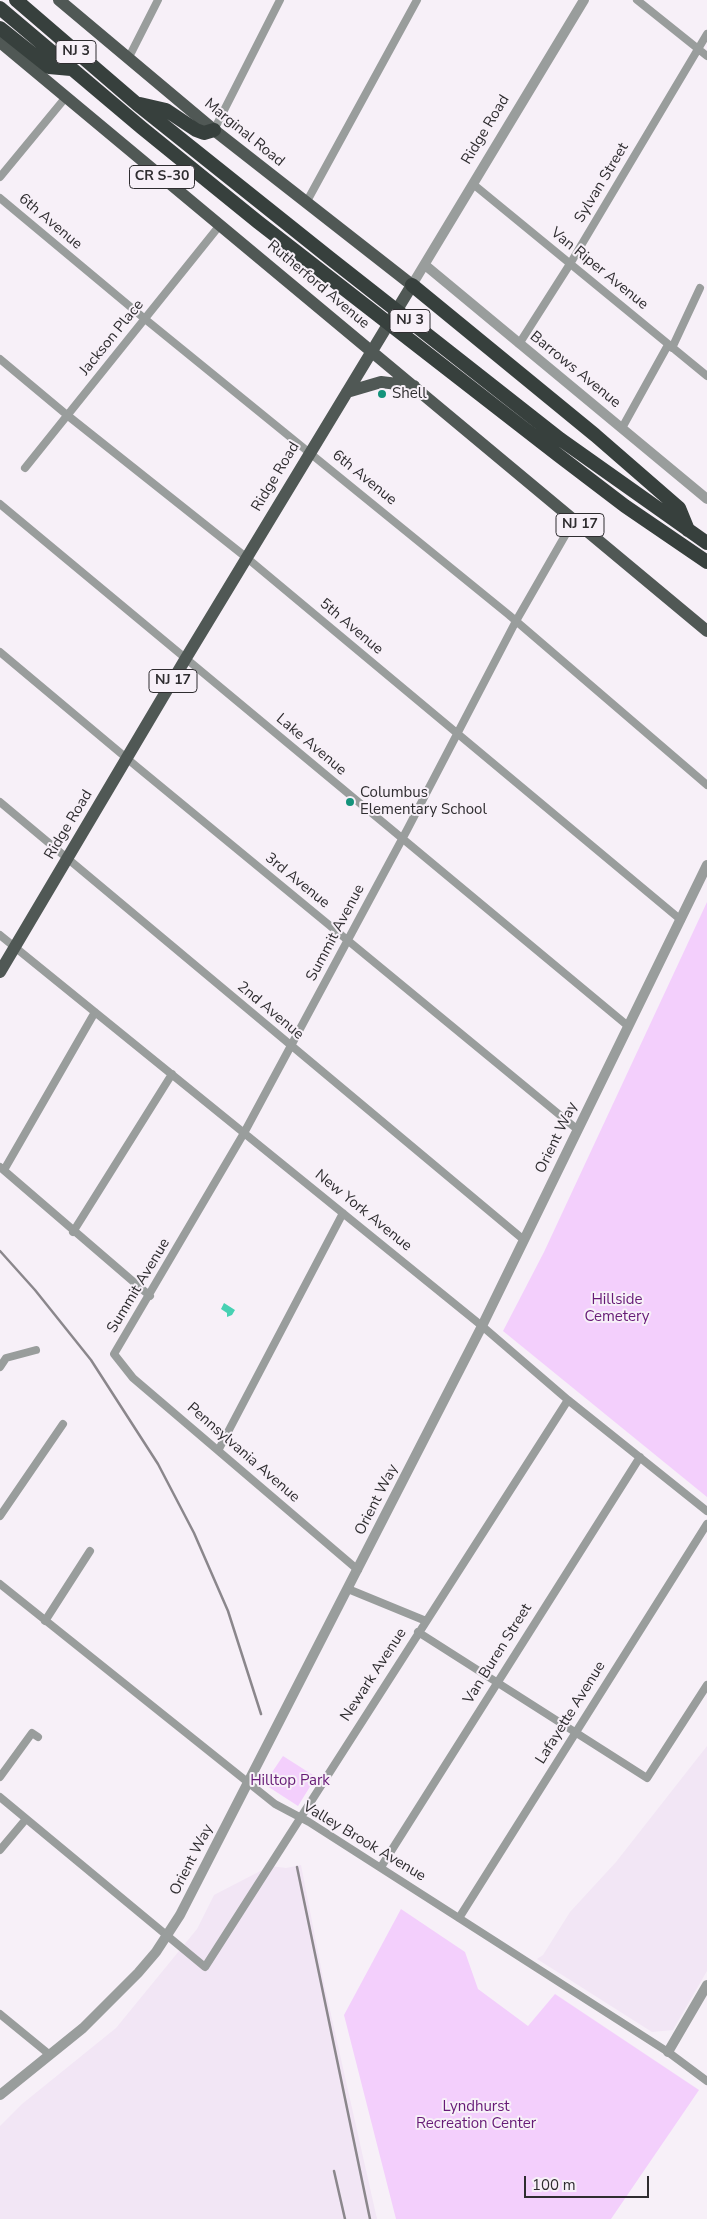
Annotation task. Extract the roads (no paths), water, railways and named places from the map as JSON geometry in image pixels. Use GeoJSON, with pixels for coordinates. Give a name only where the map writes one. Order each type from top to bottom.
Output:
{"type":"FeatureCollection","features":[{"type":"Feature","properties":{"kind":"highway","name":"NJ 3"},"geometry":{"type":"LineString","coordinates":[[16,0],[137,104],[560,439],[707,543]]}},
{"type":"Feature","properties":{"kind":"highway","name":"NJ 3"},"geometry":{"type":"LineString","coordinates":[[0,8],[214,187],[380,318],[625,506],[707,562]]}},
{"type":"Feature","properties":{"kind":"highway"},"geometry":{"type":"LineString","coordinates":[[0,28],[49,67],[71,69]]}},
{"type":"Feature","properties":{"kind":"highway"},"geometry":{"type":"LineString","coordinates":[[137,104],[166,110],[196,130],[204,133],[214,130]]}},
{"type":"Feature","properties":{"kind":"highway"},"geometry":{"type":"LineString","coordinates":[[409,291],[595,435],[679,508],[688,531]]}},
{"type":"Feature","properties":{"kind":"main road","name":"Marginal Road"},"geometry":{"type":"LineString","coordinates":[[59,0],[214,130],[306,203],[409,291]]}},
{"type":"Feature","properties":{"kind":"main road","name":"Rutherford Avenue"},"geometry":{"type":"LineString","coordinates":[[0,42],[220,225],[376,347],[414,386],[707,631]]}},
{"type":"Feature","properties":{"kind":"main road","name":"Ridge Road"},"geometry":{"type":"LineString","coordinates":[[0,972],[310,451],[409,291]]}},
{"type":"Feature","properties":{"kind":"main road"},"geometry":{"type":"LineString","coordinates":[[348,392],[381,382],[414,386]]}},
{"type":"Feature","properties":{"kind":"street"},"geometry":{"type":"LineString","coordinates":[[128,59],[158,0]]}},
{"type":"Feature","properties":{"kind":"street"},"geometry":{"type":"LineString","coordinates":[[214,130],[280,0]]}},
{"type":"Feature","properties":{"kind":"street"},"geometry":{"type":"LineString","coordinates":[[306,203],[417,0]]}},
{"type":"Feature","properties":{"kind":"street","name":"Ridge Road"},"geometry":{"type":"LineString","coordinates":[[409,291],[584,0]]}},
{"type":"Feature","properties":{"kind":"street"},"geometry":{"type":"LineString","coordinates":[[637,0],[707,56]]}},
{"type":"Feature","properties":{"kind":"street","name":"Sylvan Street"},"geometry":{"type":"LineString","coordinates":[[519,344],[570,264],[707,34]]}},
{"type":"Feature","properties":{"kind":"street"},"geometry":{"type":"LineString","coordinates":[[0,177],[66,97]]}},
{"type":"Feature","properties":{"kind":"street","name":"Van Riper Avenue"},"geometry":{"type":"LineString","coordinates":[[473,184],[707,376]]}},
{"type":"Feature","properties":{"kind":"street","name":"6th Avenue"},"geometry":{"type":"LineString","coordinates":[[0,198],[145,319],[516,620],[707,784]]}},
{"type":"Feature","properties":{"kind":"street","name":"Jackson Place"},"geometry":{"type":"LineString","coordinates":[[25,468],[220,225]]}},
{"type":"Feature","properties":{"kind":"street","name":"Barrows Avenue"},"geometry":{"type":"LineString","coordinates":[[425,265],[707,499]]}},
{"type":"Feature","properties":{"kind":"street"},"geometry":{"type":"LineString","coordinates":[[622,428],[670,346],[700,288]]}},
{"type":"Feature","properties":{"kind":"street","name":"5th Avenue"},"geometry":{"type":"LineString","coordinates":[[0,358],[67,415],[248,558],[681,920]]}},
{"type":"Feature","properties":{"kind":"street","name":"Lake Avenue"},"geometry":{"type":"LineString","coordinates":[[0,504],[628,1026]]}},
{"type":"Feature","properties":{"kind":"street","name":"Summit Avenue"},"geometry":{"type":"LineString","coordinates":[[114,1354],[150,1296],[244,1132],[403,838],[516,620],[574,520]]}},
{"type":"Feature","properties":{"kind":"street","name":"3rd Avenue"},"geometry":{"type":"LineString","coordinates":[[0,652],[578,1130]]}},
{"type":"Feature","properties":{"kind":"street","name":"2nd Avenue"},"geometry":{"type":"LineString","coordinates":[[0,802],[524,1240]]}},
{"type":"Feature","properties":{"kind":"street","name":"Orient Way"},"geometry":{"type":"LineString","coordinates":[[0,2095],[83,2028],[138,1973],[167,1936],[248,1785],[482,1326],[707,865]]}},
{"type":"Feature","properties":{"kind":"street","name":"New York Avenue"},"geometry":{"type":"LineString","coordinates":[[0,935],[482,1326],[568,1400],[707,1511]]}},
{"type":"Feature","properties":{"kind":"street"},"geometry":{"type":"LineString","coordinates":[[95,1012],[2,1169],[73,1232],[150,1296]]}},
{"type":"Feature","properties":{"kind":"street"},"geometry":{"type":"LineString","coordinates":[[73,1232],[172,1074]]}},
{"type":"Feature","properties":{"kind":"street"},"geometry":{"type":"LineString","coordinates":[[218,1450],[343,1213]]}},
{"type":"Feature","properties":{"kind":"street"},"geometry":{"type":"LineString","coordinates":[[0,1366],[3,1355],[36,1350]]}},
{"type":"Feature","properties":{"kind":"street","name":"Pennsylvania Avenue"},"geometry":{"type":"LineString","coordinates":[[114,1354],[134,1378],[358,1570]]}},
{"type":"Feature","properties":{"kind":"street","name":"Newark Avenue"},"geometry":{"type":"LineString","coordinates":[[167,1936],[205,1967],[568,1400]]}},
{"type":"Feature","properties":{"kind":"street"},"geometry":{"type":"LineString","coordinates":[[0,1516],[63,1424]]}},
{"type":"Feature","properties":{"kind":"street","name":"Van Buren Street"},"geometry":{"type":"LineString","coordinates":[[381,1868],[496,1682],[640,1457]]}},
{"type":"Feature","properties":{"kind":"street","name":"Lafayette Avenue"},"geometry":{"type":"LineString","coordinates":[[458,1918],[707,1524]]}},
{"type":"Feature","properties":{"kind":"street"},"geometry":{"type":"LineString","coordinates":[[45,1621],[90,1551]]}},
{"type":"Feature","properties":{"kind":"street","name":"Valley Brook Avenue"},"geometry":{"type":"LineString","coordinates":[[0,1584],[248,1785],[282,1809],[381,1868],[668,2052],[707,2081]]}},
{"type":"Feature","properties":{"kind":"street"},"geometry":{"type":"LineString","coordinates":[[348,1588],[426,1621]]}},
{"type":"Feature","properties":{"kind":"street"},"geometry":{"type":"LineString","coordinates":[[418,1632],[647,1778],[707,1685]]}},
{"type":"Feature","properties":{"kind":"street"},"geometry":{"type":"LineString","coordinates":[[0,1777],[32,1733],[38,1737]]}},
{"type":"Feature","properties":{"kind":"street"},"geometry":{"type":"LineString","coordinates":[[0,1797],[167,1936]]}},
{"type":"Feature","properties":{"kind":"street"},"geometry":{"type":"LineString","coordinates":[[0,1850],[26,1819]]}},
{"type":"Feature","properties":{"kind":"street"},"geometry":{"type":"LineString","coordinates":[[668,2052],[707,1985]]}},
{"type":"Feature","properties":{"kind":"street"},"geometry":{"type":"LineString","coordinates":[[0,2014],[50,2055]]}},
{"type":"Feature","properties":{"kind":"railway"},"geometry":{"type":"LineString","coordinates":[[0,1251],[35,1290],[91,1360],[158,1464],[194,1533],[228,1611],[261,1714]]}},
{"type":"Feature","properties":{"kind":"railway"},"geometry":{"type":"LineString","coordinates":[[297,1867],[370,2219]]}},
{"type":"Feature","properties":{"kind":"railway"},"geometry":{"type":"LineString","coordinates":[[334,2171],[345,2219]]}},
{"type":"Feature","properties":{"kind":"place","name":"Shell"},"geometry":{"type":"Point","coordinates":[382,394]}},
{"type":"Feature","properties":{"kind":"place","name":"Columbus Elementary School"},"geometry":{"type":"Point","coordinates":[350,802]}},
{"type":"Feature","properties":{"kind":"park label","name":"Hillside Cemetery"},"geometry":{"type":"Point","coordinates":[617,1308]}},
{"type":"Feature","properties":{"kind":"park label","name":"Hilltop Park"},"geometry":{"type":"Point","coordinates":[290,1781]}},
{"type":"Feature","properties":{"kind":"park label","name":"Lyndhurst Recreation Center"},"geometry":{"type":"Point","coordinates":[476,2116]}}]}
